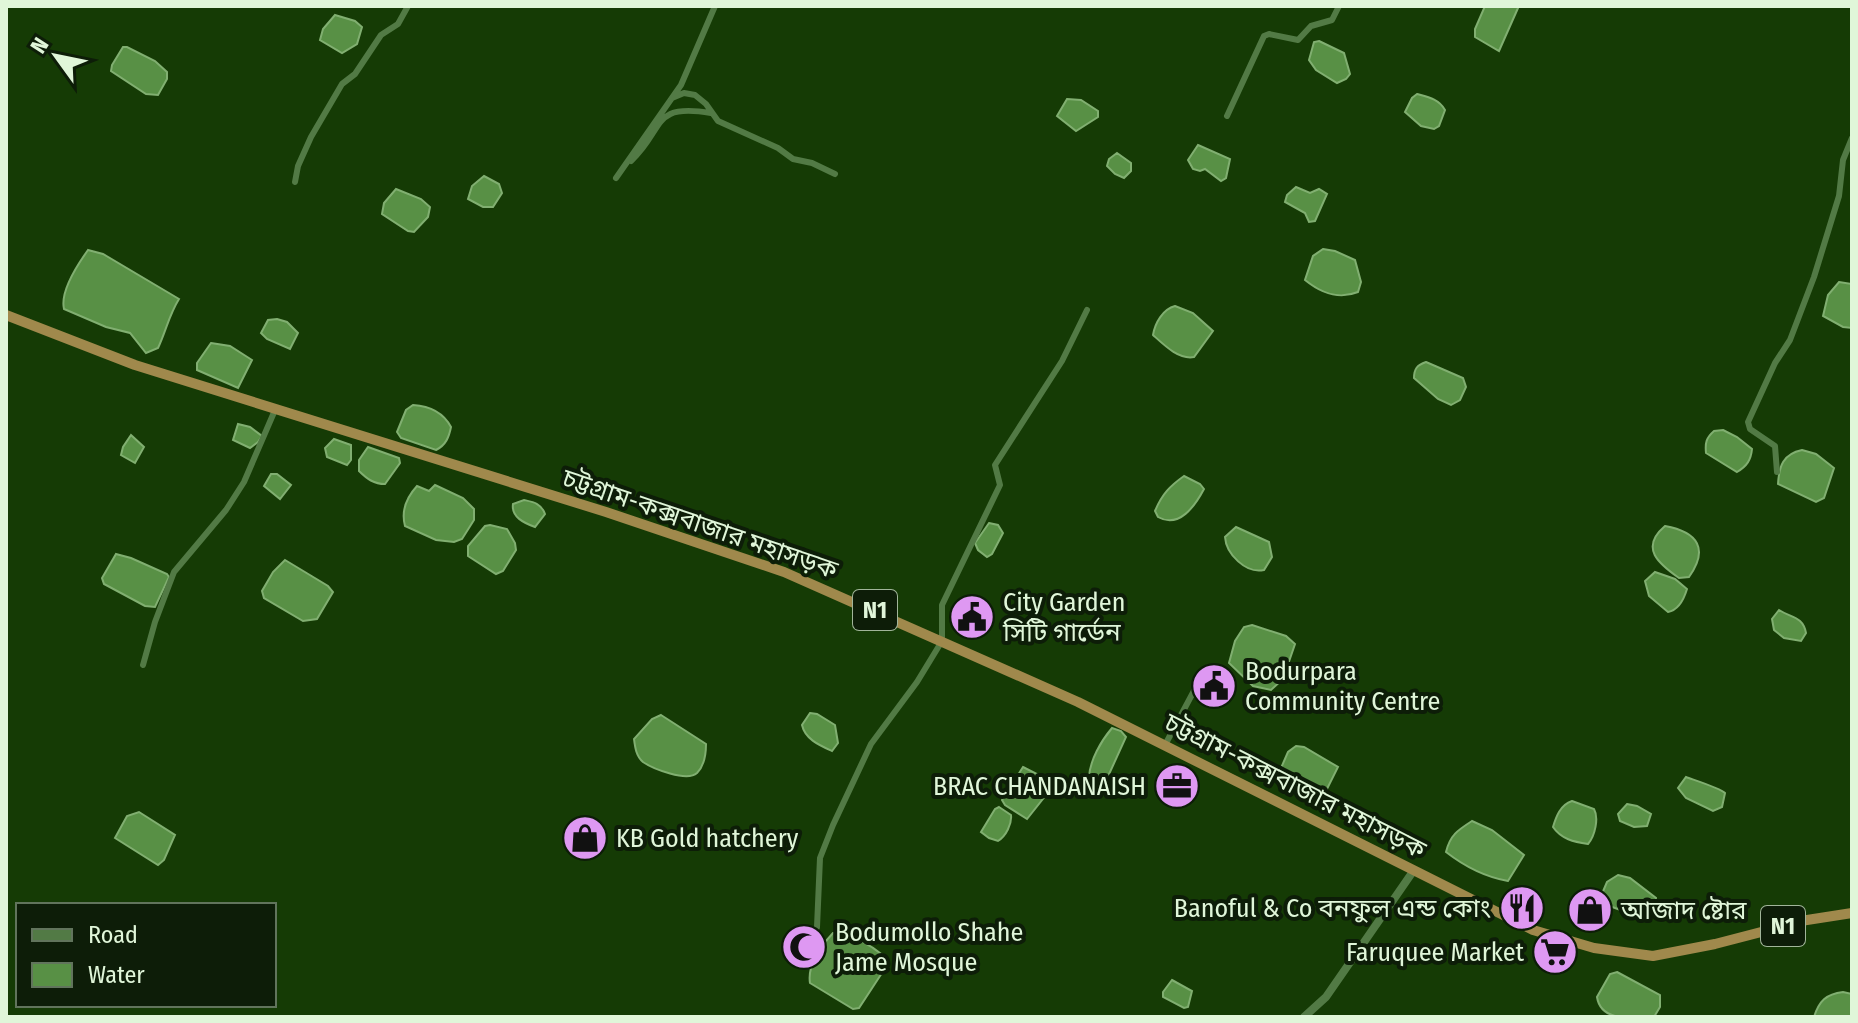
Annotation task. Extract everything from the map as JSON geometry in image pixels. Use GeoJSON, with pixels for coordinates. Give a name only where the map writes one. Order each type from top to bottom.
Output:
{"type":"FeatureCollection","features":[{"type":"Feature","properties":{"kind":"highway","name":"চট্টগ্রাম-কক্সবাজার মহাসড়ক"},"geometry":{"type":"LineString","coordinates":[[6,315],[135,365],[606,512],[784,572],[1078,702],[1533,930],[1594,948],[1653,956],[1715,944],[1807,920],[1852,913]]}},
{"type":"Feature","properties":{"kind":"street"},"geometry":{"type":"LineString","coordinates":[[295,182],[298,166],[311,137],[342,84],[355,74],[381,35],[398,24],[408,6]]}},
{"type":"Feature","properties":{"kind":"street"},"geometry":{"type":"LineString","coordinates":[[616,178],[681,85],[715,6]]}},
{"type":"Feature","properties":{"kind":"street"},"geometry":{"type":"LineString","coordinates":[[1227,116],[1264,36],[1269,34],[1298,40],[1311,26],[1332,20],[1339,6]]}},
{"type":"Feature","properties":{"kind":"street"},"geometry":{"type":"LineString","coordinates":[[672,98],[684,93],[695,95],[718,121],[778,148],[793,159],[812,163],[835,174]]}},
{"type":"Feature","properties":{"kind":"street"},"geometry":{"type":"LineString","coordinates":[[621,170],[671,112],[692,110],[711,113]]}},
{"type":"Feature","properties":{"kind":"street"},"geometry":{"type":"LineString","coordinates":[[1777,472],[1775,446],[1750,429],[1748,422],[1775,363],[1790,340],[1814,277],[1839,196],[1843,160],[1852,138]]}},
{"type":"Feature","properties":{"kind":"street"},"geometry":{"type":"LineString","coordinates":[[817,927],[820,858],[855,773],[871,744],[917,682],[942,641],[942,605],[1000,485],[995,465],[1062,361],[1087,310]]}},
{"type":"Feature","properties":{"kind":"street"},"geometry":{"type":"LineString","coordinates":[[143,665],[174,572],[226,510],[244,482],[275,410]]}},
{"type":"Feature","properties":{"kind":"street"},"geometry":{"type":"LineString","coordinates":[[1165,745],[1196,687]]}},
{"type":"Feature","properties":{"kind":"street"},"geometry":{"type":"LineString","coordinates":[[1304,1017],[1326,997],[1414,870]]}},
{"type":"Feature","properties":{"kind":"water"},"geometry":{"type":"Polygon","coordinates":[[[1485,6],[1518,8],[1499,51],[1475,37],[1475,29],[1485,6]]]}},
{"type":"Feature","properties":{"kind":"water"},"geometry":{"type":"Polygon","coordinates":[[[335,15],[355,21],[362,27],[357,44],[342,53],[320,40],[323,29],[335,15]]]}},
{"type":"Feature","properties":{"kind":"water"},"geometry":{"type":"Polygon","coordinates":[[[1319,41],[1344,53],[1350,74],[1346,79],[1337,83],[1316,70],[1309,60],[1314,42],[1319,41]]]}},
{"type":"Feature","properties":{"kind":"water"},"geometry":{"type":"Polygon","coordinates":[[[123,47],[155,61],[167,72],[167,79],[158,95],[146,94],[111,71],[123,47]]]}},
{"type":"Feature","properties":{"kind":"water"},"geometry":{"type":"Polygon","coordinates":[[[1417,94],[1436,101],[1445,110],[1439,126],[1434,129],[1421,126],[1405,112],[1417,94]]]}},
{"type":"Feature","properties":{"kind":"water"},"geometry":{"type":"Polygon","coordinates":[[[1067,99],[1081,100],[1098,111],[1098,117],[1076,131],[1057,116],[1067,99]]]}},
{"type":"Feature","properties":{"kind":"water"},"geometry":{"type":"Polygon","coordinates":[[[1198,145],[1230,159],[1226,178],[1221,181],[1205,169],[1193,169],[1188,160],[1198,145]]]}},
{"type":"Feature","properties":{"kind":"water"},"geometry":{"type":"Polygon","coordinates":[[[1117,153],[1131,163],[1131,171],[1124,178],[1107,166],[1109,159],[1117,153]]]}},
{"type":"Feature","properties":{"kind":"water"},"geometry":{"type":"Polygon","coordinates":[[[484,176],[499,184],[502,193],[493,207],[483,207],[468,199],[472,186],[484,176]]]}},
{"type":"Feature","properties":{"kind":"water"},"geometry":{"type":"Polygon","coordinates":[[[1296,187],[1310,193],[1319,189],[1327,194],[1315,221],[1309,222],[1305,213],[1285,202],[1287,195],[1296,187]]]}},
{"type":"Feature","properties":{"kind":"water"},"geometry":{"type":"Polygon","coordinates":[[[396,189],[421,199],[430,207],[428,217],[414,232],[382,214],[384,203],[396,189]]]}},
{"type":"Feature","properties":{"kind":"water"},"geometry":{"type":"Polygon","coordinates":[[[1323,249],[1355,260],[1361,282],[1358,292],[1330,294],[1305,280],[1313,256],[1323,249]]]}},
{"type":"Feature","properties":{"kind":"water"},"geometry":{"type":"Polygon","coordinates":[[[88,250],[103,254],[179,299],[158,348],[146,353],[130,333],[106,327],[64,309],[67,287],[88,250]]]}},
{"type":"Feature","properties":{"kind":"water"},"geometry":{"type":"Polygon","coordinates":[[[1839,282],[1852,284],[1852,328],[1843,327],[1823,316],[1828,295],[1839,282]]]}},
{"type":"Feature","properties":{"kind":"water"},"geometry":{"type":"Polygon","coordinates":[[[1175,306],[1193,313],[1213,331],[1194,357],[1177,354],[1153,335],[1160,317],[1175,306]]]}},
{"type":"Feature","properties":{"kind":"water"},"geometry":{"type":"Polygon","coordinates":[[[268,320],[287,322],[298,333],[290,349],[261,333],[268,320]]]}},
{"type":"Feature","properties":{"kind":"water"},"geometry":{"type":"Polygon","coordinates":[[[211,343],[230,346],[252,360],[238,388],[197,370],[197,363],[211,343]]]}},
{"type":"Feature","properties":{"kind":"water"},"geometry":{"type":"Polygon","coordinates":[[[1426,362],[1463,378],[1466,387],[1460,400],[1451,405],[1438,399],[1414,378],[1420,364],[1426,362]]]}},
{"type":"Feature","properties":{"kind":"water"},"geometry":{"type":"Polygon","coordinates":[[[413,405],[435,411],[451,427],[446,440],[436,450],[401,438],[397,432],[406,410],[413,405]]]}},
{"type":"Feature","properties":{"kind":"water"},"geometry":{"type":"Polygon","coordinates":[[[238,424],[250,427],[262,436],[258,442],[250,448],[233,440],[238,424]]]}},
{"type":"Feature","properties":{"kind":"water"},"geometry":{"type":"Polygon","coordinates":[[[1723,430],[1752,449],[1748,462],[1737,472],[1706,453],[1709,436],[1714,431],[1723,430]]]}},
{"type":"Feature","properties":{"kind":"water"},"geometry":{"type":"Polygon","coordinates":[[[131,435],[144,447],[135,463],[121,455],[131,435]]]}},
{"type":"Feature","properties":{"kind":"water"},"geometry":{"type":"Polygon","coordinates":[[[334,439],[351,445],[351,460],[347,465],[327,457],[325,448],[334,439]]]}},
{"type":"Feature","properties":{"kind":"water"},"geometry":{"type":"Polygon","coordinates":[[[368,447],[399,458],[400,463],[385,484],[371,480],[359,471],[359,460],[368,447]]]}},
{"type":"Feature","properties":{"kind":"water"},"geometry":{"type":"Polygon","coordinates":[[[1802,450],[1816,454],[1834,468],[1824,498],[1816,502],[1778,484],[1783,462],[1790,454],[1802,450]]]}},
{"type":"Feature","properties":{"kind":"water"},"geometry":{"type":"Polygon","coordinates":[[[271,474],[277,474],[291,485],[280,499],[264,486],[271,474]]]}},
{"type":"Feature","properties":{"kind":"water"},"geometry":{"type":"Polygon","coordinates":[[[1184,476],[1204,489],[1200,496],[1179,518],[1166,520],[1158,517],[1155,511],[1161,500],[1184,476]]]}},
{"type":"Feature","properties":{"kind":"water"},"geometry":{"type":"Polygon","coordinates":[[[435,485],[463,498],[474,509],[474,520],[462,539],[454,542],[436,540],[405,526],[404,510],[413,491],[417,486],[429,491],[435,485]]]}},
{"type":"Feature","properties":{"kind":"water"},"geometry":{"type":"Polygon","coordinates":[[[524,500],[539,505],[545,514],[535,527],[514,513],[513,504],[524,500]]]}},
{"type":"Feature","properties":{"kind":"water"},"geometry":{"type":"Polygon","coordinates":[[[989,523],[998,525],[1003,533],[992,554],[987,557],[975,543],[989,523]]]}},
{"type":"Feature","properties":{"kind":"water"},"geometry":{"type":"Polygon","coordinates":[[[485,526],[507,529],[516,550],[503,571],[496,574],[468,556],[468,546],[485,526]]]}},
{"type":"Feature","properties":{"kind":"water"},"geometry":{"type":"Polygon","coordinates":[[[1665,526],[1685,533],[1697,543],[1698,558],[1689,577],[1679,578],[1655,555],[1653,541],[1665,526]]]}},
{"type":"Feature","properties":{"kind":"water"},"geometry":{"type":"Polygon","coordinates":[[[1236,527],[1269,542],[1272,557],[1264,570],[1244,566],[1229,550],[1225,537],[1236,527]]]}},
{"type":"Feature","properties":{"kind":"water"},"geometry":{"type":"Polygon","coordinates":[[[116,554],[167,574],[169,577],[155,607],[145,606],[104,584],[102,578],[116,554]]]}},
{"type":"Feature","properties":{"kind":"water"},"geometry":{"type":"Polygon","coordinates":[[[285,560],[333,592],[317,619],[303,621],[264,598],[262,591],[273,572],[285,560]]]}},
{"type":"Feature","properties":{"kind":"water"},"geometry":{"type":"Polygon","coordinates":[[[1655,572],[1675,579],[1687,589],[1680,604],[1672,611],[1668,612],[1649,596],[1645,581],[1655,572]]]}},
{"type":"Feature","properties":{"kind":"water"},"geometry":{"type":"Polygon","coordinates":[[[1779,610],[1802,623],[1806,633],[1801,641],[1784,638],[1774,630],[1772,619],[1779,610]]]}},
{"type":"Feature","properties":{"kind":"water"},"geometry":{"type":"Polygon","coordinates":[[[1252,625],[1286,636],[1295,644],[1283,679],[1271,690],[1253,686],[1229,663],[1235,641],[1244,627],[1252,625]]]}},
{"type":"Feature","properties":{"kind":"water"},"geometry":{"type":"Polygon","coordinates":[[[810,713],[835,725],[838,743],[832,751],[806,734],[802,725],[810,713]]]}},
{"type":"Feature","properties":{"kind":"water"},"geometry":{"type":"Polygon","coordinates":[[[661,715],[706,744],[703,763],[697,773],[686,776],[670,774],[648,765],[639,757],[634,739],[652,719],[661,715]]]}},
{"type":"Feature","properties":{"kind":"water"},"geometry":{"type":"Polygon","coordinates":[[[1112,728],[1126,737],[1105,783],[1100,784],[1089,777],[1091,764],[1112,728]]]}},
{"type":"Feature","properties":{"kind":"water"},"geometry":{"type":"Polygon","coordinates":[[[1296,746],[1304,747],[1338,767],[1325,793],[1296,782],[1281,768],[1288,752],[1296,746]]]}},
{"type":"Feature","properties":{"kind":"water"},"geometry":{"type":"Polygon","coordinates":[[[1023,767],[1049,785],[1046,795],[1027,819],[1002,800],[1023,767]]]}},
{"type":"Feature","properties":{"kind":"water"},"geometry":{"type":"Polygon","coordinates":[[[1686,777],[1725,793],[1722,807],[1713,811],[1686,798],[1678,788],[1686,777]]]}},
{"type":"Feature","properties":{"kind":"water"},"geometry":{"type":"Polygon","coordinates":[[[1572,801],[1594,809],[1596,827],[1588,844],[1568,839],[1553,827],[1562,808],[1572,801]]]}},
{"type":"Feature","properties":{"kind":"water"},"geometry":{"type":"Polygon","coordinates":[[[1627,804],[1651,814],[1647,826],[1634,827],[1620,821],[1618,814],[1627,804]]]}},
{"type":"Feature","properties":{"kind":"water"},"geometry":{"type":"Polygon","coordinates":[[[999,807],[1011,818],[1006,833],[998,841],[981,832],[999,807]]]}},
{"type":"Feature","properties":{"kind":"water"},"geometry":{"type":"Polygon","coordinates":[[[139,812],[175,835],[164,860],[158,865],[115,838],[127,816],[139,812]]]}},
{"type":"Feature","properties":{"kind":"water"},"geometry":{"type":"Polygon","coordinates":[[[1472,821],[1492,830],[1524,855],[1508,881],[1475,870],[1446,852],[1455,834],[1472,821]]]}},
{"type":"Feature","properties":{"kind":"water"},"geometry":{"type":"Polygon","coordinates":[[[1618,875],[1630,878],[1656,898],[1655,904],[1642,918],[1604,904],[1601,896],[1607,882],[1618,875]]]}},
{"type":"Feature","properties":{"kind":"water"},"geometry":{"type":"Polygon","coordinates":[[[833,933],[853,937],[884,956],[882,973],[859,1008],[853,1009],[810,983],[813,962],[833,933]]]}},
{"type":"Feature","properties":{"kind":"water"},"geometry":{"type":"Polygon","coordinates":[[[1617,972],[1660,995],[1660,1007],[1654,1017],[1619,1017],[1611,1015],[1600,1005],[1597,997],[1610,974],[1617,972]]]}},
{"type":"Feature","properties":{"kind":"water"},"geometry":{"type":"Polygon","coordinates":[[[1172,980],[1192,991],[1188,1007],[1184,1008],[1163,997],[1172,980]]]}},
{"type":"Feature","properties":{"kind":"water"},"geometry":{"type":"Polygon","coordinates":[[[1843,992],[1852,994],[1852,1017],[1814,1017],[1824,999],[1843,992]]]}},
{"type":"Feature","properties":{"kind":"place","name":"City Garden সিটি গার্ডেন"},"geometry":{"type":"Point","coordinates":[972,617]}},
{"type":"Feature","properties":{"kind":"place","name":"Bodurpara Community Centre"},"geometry":{"type":"Point","coordinates":[1214,686]}},
{"type":"Feature","properties":{"kind":"place","name":"BRAC CHANDANAISH"},"geometry":{"type":"Point","coordinates":[1177,786]}},
{"type":"Feature","properties":{"kind":"place","name":"KB Gold hatchery"},"geometry":{"type":"Point","coordinates":[585,838]}},
{"type":"Feature","properties":{"kind":"place","name":"Banoful & Co বনফুল এন্ড কোং"},"geometry":{"type":"Point","coordinates":[1522,908]}},
{"type":"Feature","properties":{"kind":"place","name":"আজাদ ষ্টোর"},"geometry":{"type":"Point","coordinates":[1590,910]}},
{"type":"Feature","properties":{"kind":"place","name":"Bodumollo Shahe Jame Mosque"},"geometry":{"type":"Point","coordinates":[804,947]}},
{"type":"Feature","properties":{"kind":"place","name":"Faruquee Market"},"geometry":{"type":"Point","coordinates":[1555,952]}}]}
